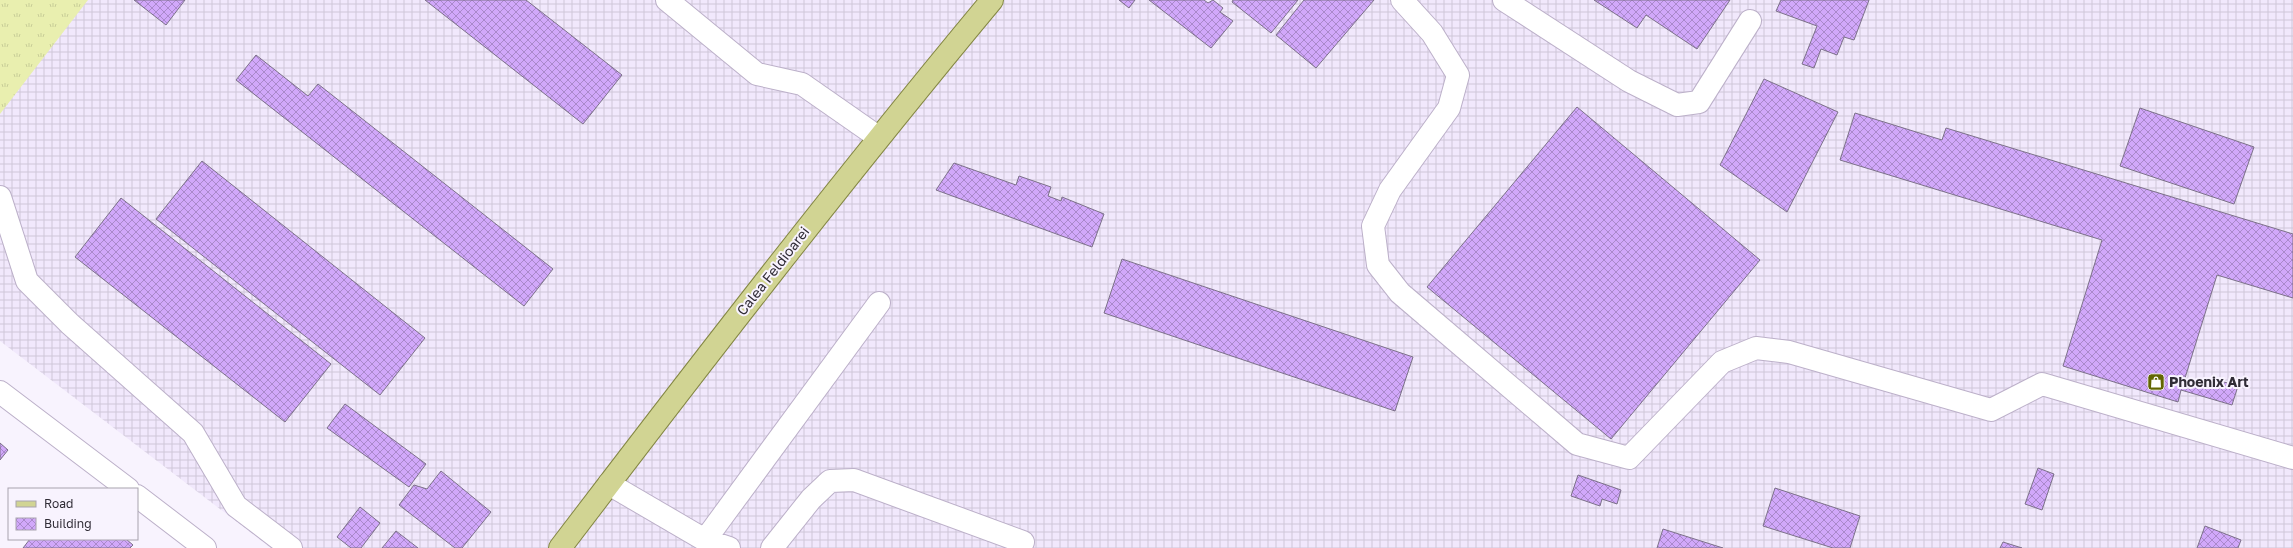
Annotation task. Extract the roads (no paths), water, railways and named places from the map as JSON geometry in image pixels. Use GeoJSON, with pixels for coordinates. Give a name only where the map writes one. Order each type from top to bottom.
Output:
{"type":"FeatureCollection","features":[{"type":"Feature","properties":{"kind":"main road","name":"Calea Feldioarei"},"geometry":{"type":"LineString","coordinates":[[560,548],[728,328],[878,137],[992,0]]}},
{"type":"Feature","properties":{"kind":"lane"},"geometry":{"type":"LineString","coordinates":[[667,0],[757,74],[802,84],[878,137]]}},
{"type":"Feature","properties":{"kind":"lane"},"geometry":{"type":"LineString","coordinates":[[1402,0],[1432,33],[1458,75],[1450,108],[1390,190],[1374,226],[1378,265],[1400,292],[1577,444],[1629,458],[1722,362],[1756,348],[1789,352],[1992,410],[2042,384],[2293,458]]}},
{"type":"Feature","properties":{"kind":"lane"},"geometry":{"type":"LineString","coordinates":[[1504,0],[1629,81],[1677,105],[1699,102],[1750,21]]}},
{"type":"Feature","properties":{"kind":"lane"},"geometry":{"type":"LineString","coordinates":[[0,197],[27,281],[70,324],[193,433],[236,506],[291,548]]}},
{"type":"Feature","properties":{"kind":"lane"},"geometry":{"type":"LineString","coordinates":[[705,540],[879,303]]}},
{"type":"Feature","properties":{"kind":"lane"},"geometry":{"type":"LineString","coordinates":[[0,392],[127,488]]}},
{"type":"Feature","properties":{"kind":"lane"},"geometry":{"type":"LineString","coordinates":[[772,548],[811,499],[830,481],[854,480],[1023,542]]}},
{"type":"Feature","properties":{"kind":"lane"},"geometry":{"type":"LineString","coordinates":[[609,484],[705,540],[730,548]]}},
{"type":"Feature","properties":{"kind":"lane"},"geometry":{"type":"LineString","coordinates":[[138,497],[205,548]]}},
{"type":"Feature","properties":{"kind":"place","name":"Phoenix Art"},"geometry":{"type":"Point","coordinates":[2156,382]}}]}
